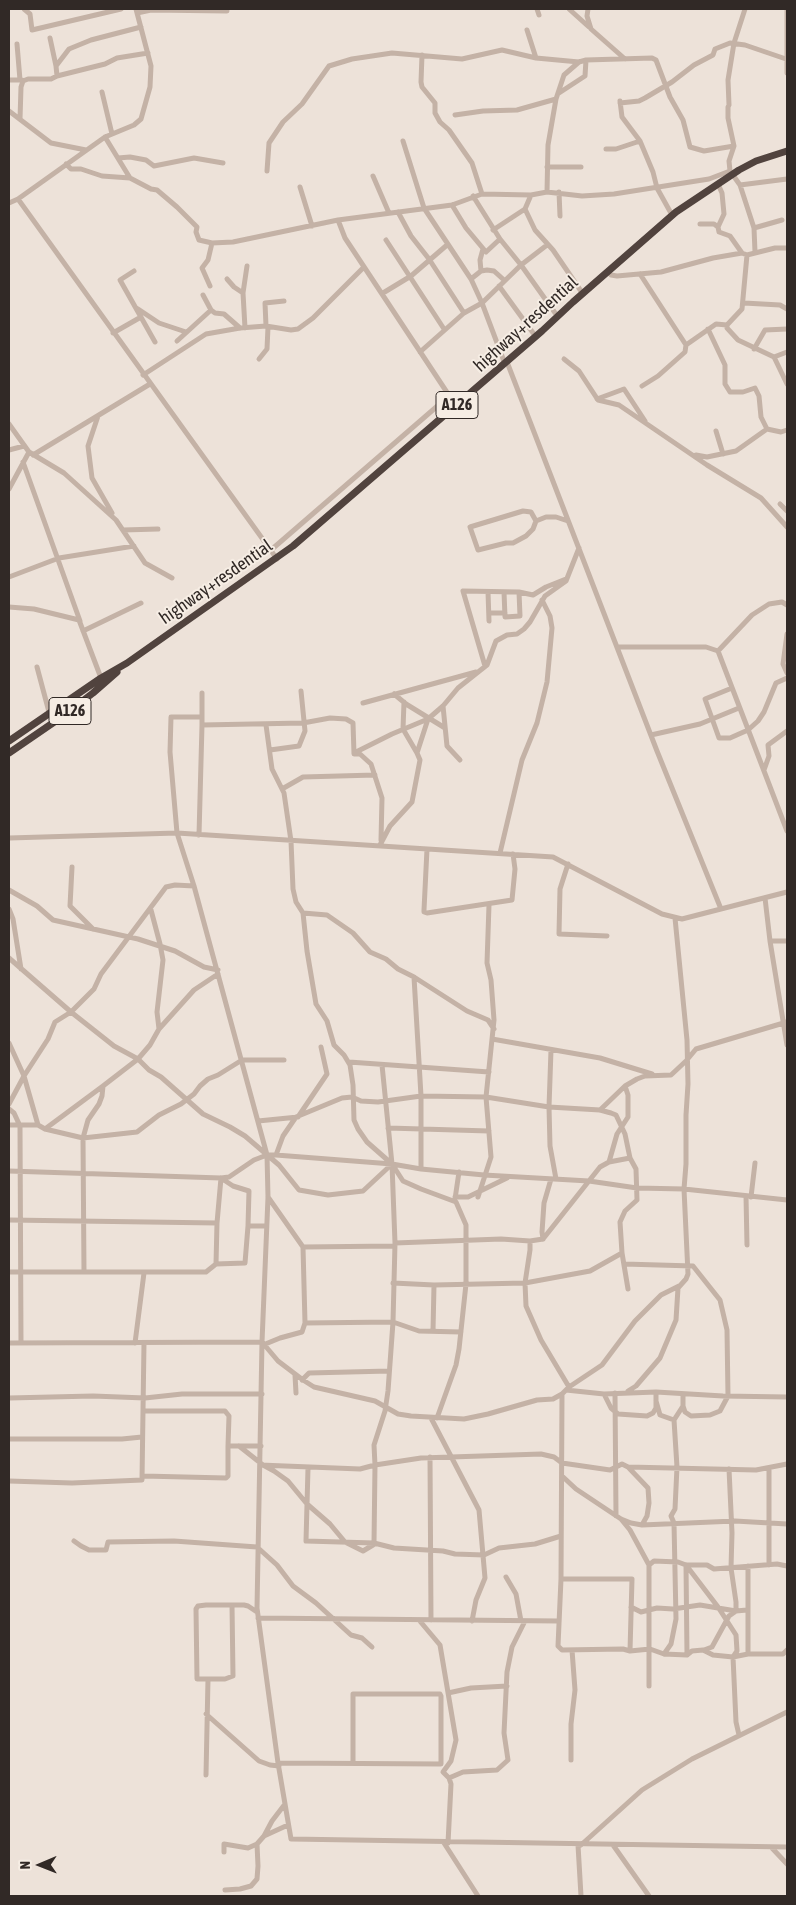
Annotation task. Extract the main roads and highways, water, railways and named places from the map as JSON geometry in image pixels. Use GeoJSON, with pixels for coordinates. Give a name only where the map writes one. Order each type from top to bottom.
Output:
{"type":"FeatureCollection","features":[{"type":"Feature","properties":{"kind":"highway","name":"highway+resdential"},"geometry":{"type":"LineString","coordinates":[[127,663],[220,596],[277,558],[536,337],[672,215],[731,173],[756,161],[787,151]]}},
{"type":"Feature","properties":{"kind":"highway","name":"A126"},"geometry":{"type":"LineString","coordinates":[[9,741],[49,712],[127,663]]}},
{"type":"Feature","properties":{"kind":"highway","name":"A126"},"geometry":{"type":"LineString","coordinates":[[9,753],[93,693],[127,663]]}}]}
